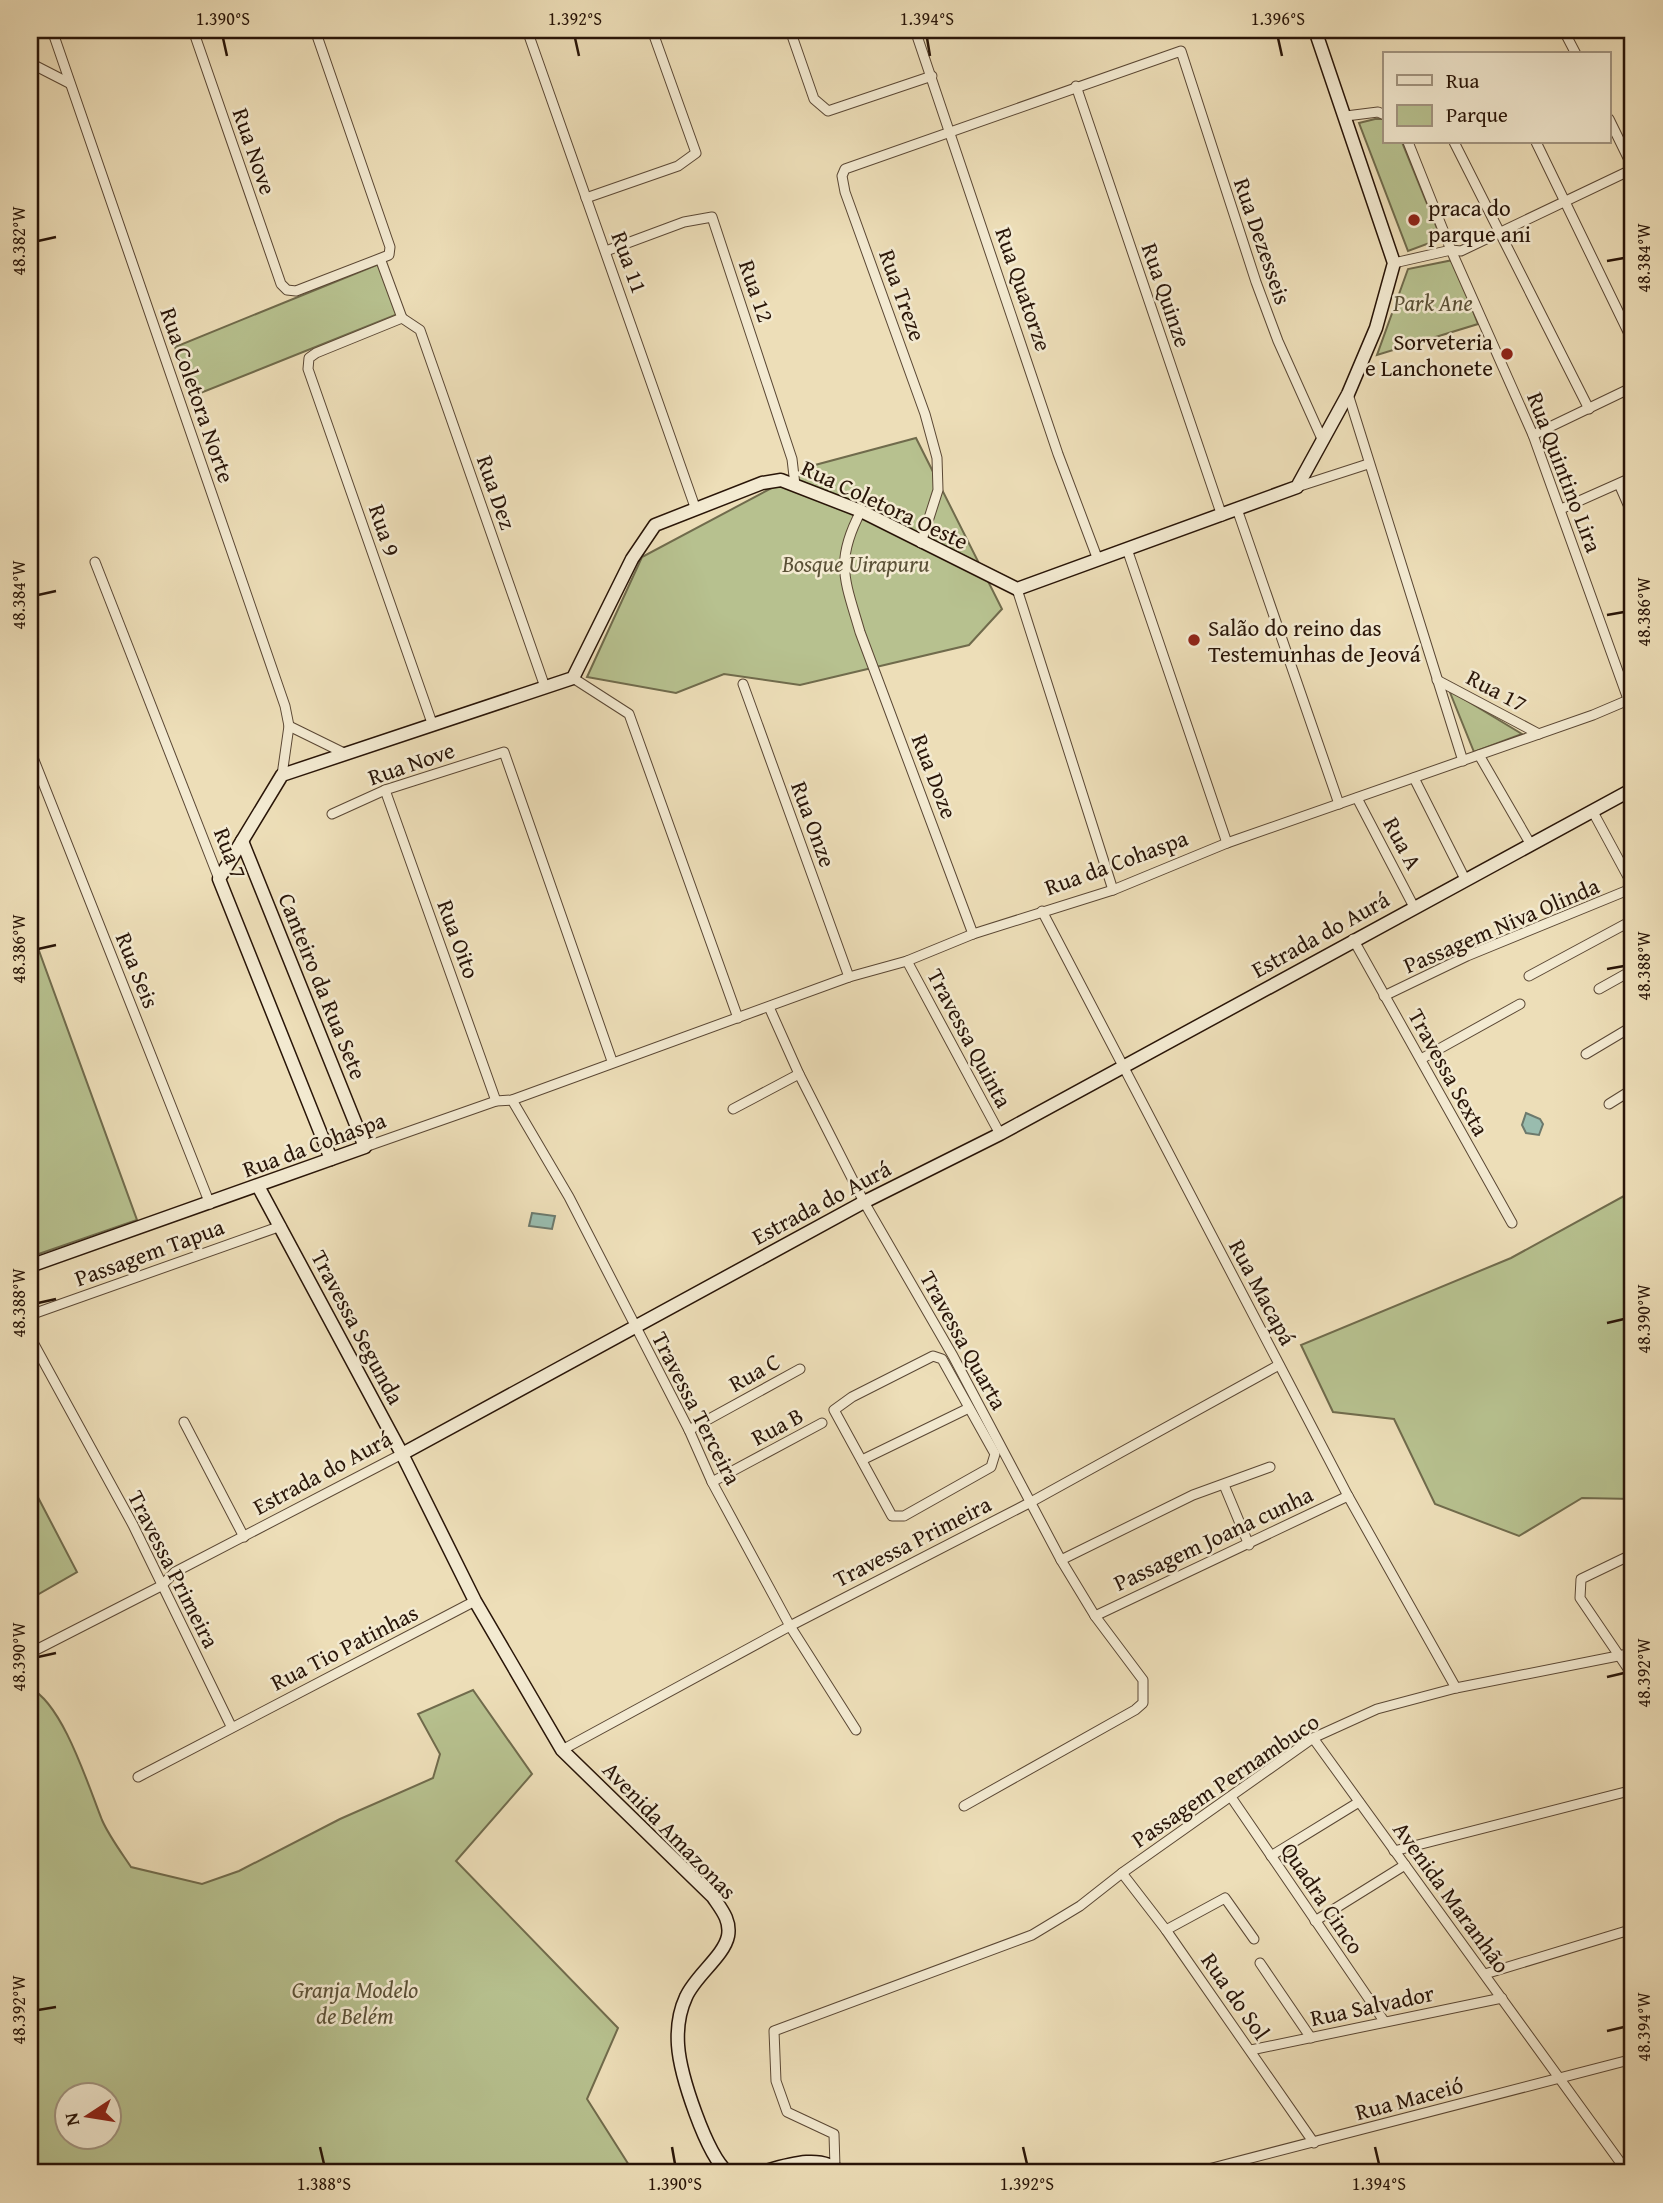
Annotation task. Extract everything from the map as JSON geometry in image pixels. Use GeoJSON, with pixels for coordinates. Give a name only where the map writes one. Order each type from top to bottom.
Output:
{"type":"FeatureCollection","features":[{"type":"Feature","properties":{"kind":"street","name":"Rua Coletora Norte"},"geometry":{"type":"LineString","coordinates":[[52,30],[281,693],[289,726],[282,775]]}},
{"type":"Feature","properties":{"kind":"street","name":"Rua Nove"},"geometry":{"type":"LineString","coordinates":[[193,30],[281,284],[287,290],[296,291],[381,261]]}},
{"type":"Feature","properties":{"kind":"street"},"geometry":{"type":"LineString","coordinates":[[315,30],[390,247],[389,256],[381,261],[402,318]]}},
{"type":"Feature","properties":{"kind":"street","name":"Rua 11"},"geometry":{"type":"LineString","coordinates":[[527,30],[695,507]]}},
{"type":"Feature","properties":{"kind":"street"},"geometry":{"type":"LineString","coordinates":[[586,198],[678,166],[696,153],[652,30]]}},
{"type":"Feature","properties":{"kind":"street"},"geometry":{"type":"LineString","coordinates":[[790,30],[814,99],[828,111],[932,76]]}},
{"type":"Feature","properties":{"kind":"street","name":"Rua Quatorze"},"geometry":{"type":"LineString","coordinates":[[915,30],[1058,454],[1098,560]]}},
{"type":"Feature","properties":{"kind":"street"},"geometry":{"type":"LineString","coordinates":[[1297,487],[1348,394],[1376,328],[1394,263],[1315,30]]}},
{"type":"Feature","properties":{"kind":"street"},"geometry":{"type":"LineString","coordinates":[[1565,33],[1575,52]]}},
{"type":"Feature","properties":{"kind":"street","name":"Rua Dezesseis"},"geometry":{"type":"LineString","coordinates":[[1076,86],[1181,51],[1256,282],[1278,341],[1322,439]]}},
{"type":"Feature","properties":{"kind":"street"},"geometry":{"type":"LineString","coordinates":[[30,63],[69,83]]}},
{"type":"Feature","properties":{"kind":"street"},"geometry":{"type":"LineString","coordinates":[[951,132],[1076,86]]}},
{"type":"Feature","properties":{"kind":"street","name":"Rua Quinze"},"geometry":{"type":"LineString","coordinates":[[1076,86],[1222,516]]}},
{"type":"Feature","properties":{"kind":"street"},"geometry":{"type":"LineString","coordinates":[[1346,116],[1378,111],[1383,114]]}},
{"type":"Feature","properties":{"kind":"street"},"geometry":{"type":"LineString","coordinates":[[1394,263],[1451,250],[1461,251],[1633,168],[1610,121]]}},
{"type":"Feature","properties":{"kind":"street","name":"Rua Treze"},"geometry":{"type":"LineString","coordinates":[[921,543],[938,489],[937,458],[925,414],[845,192],[842,176],[845,169],[951,132]]}},
{"type":"Feature","properties":{"kind":"street","name":"Rua Quintino Lira"},"geometry":{"type":"LineString","coordinates":[[1409,144],[1451,250],[1533,435],[1633,713]]}},
{"type":"Feature","properties":{"kind":"street"},"geometry":{"type":"LineString","coordinates":[[1455,144],[1588,409]]}},
{"type":"Feature","properties":{"kind":"street"},"geometry":{"type":"LineString","coordinates":[[1537,144],[1633,342]]}},
{"type":"Feature","properties":{"kind":"street","name":"Rua 12"},"geometry":{"type":"LineString","coordinates":[[606,251],[684,222],[712,218],[792,459],[795,485]]}},
{"type":"Feature","properties":{"kind":"street","name":"Rua 9"},"geometry":{"type":"LineString","coordinates":[[402,318],[316,353],[309,358],[308,369],[432,723]]}},
{"type":"Feature","properties":{"kind":"street","name":"Rua Dez"},"geometry":{"type":"LineString","coordinates":[[402,318],[420,330],[545,687]]}},
{"type":"Feature","properties":{"kind":"street"},"geometry":{"type":"LineString","coordinates":[[1533,435],[1633,387]]}},
{"type":"Feature","properties":{"kind":"street"},"geometry":{"type":"LineString","coordinates":[[1348,394],[1463,761]]}},
{"type":"Feature","properties":{"kind":"street"},"geometry":{"type":"LineString","coordinates":[[1113,890],[1017,589],[1297,487],[1368,464]]}},
{"type":"Feature","properties":{"kind":"street"},"geometry":{"type":"LineString","coordinates":[[1561,509],[1633,477]]}},
{"type":"Feature","properties":{"kind":"street","name":"Rua Coletora Oeste"},"geometry":{"type":"LineString","coordinates":[[573,678],[645,535],[668,517],[762,483],[781,480],[861,511],[1017,589]]}},
{"type":"Feature","properties":{"kind":"street"},"geometry":{"type":"LineString","coordinates":[[1619,484],[1633,516]]}},
{"type":"Feature","properties":{"kind":"street"},"geometry":{"type":"LineString","coordinates":[[1237,509],[1339,804]]}},
{"type":"Feature","properties":{"kind":"street","name":"Rua Doze"},"geometry":{"type":"LineString","coordinates":[[861,511],[848,537],[842,561],[860,632],[973,934]]}},
{"type":"Feature","properties":{"kind":"street"},"geometry":{"type":"LineString","coordinates":[[1127,549],[1227,844]]}},
{"type":"Feature","properties":{"kind":"street","name":"Rua 7"},"geometry":{"type":"LineString","coordinates":[[95,562],[331,1160]]}},
{"type":"Feature","properties":{"kind":"street"},"geometry":{"type":"LineString","coordinates":[[219,879],[282,775],[573,678],[629,714],[738,1018]]}},
{"type":"Feature","properties":{"kind":"street","name":"Rua 17"},"geometry":{"type":"LineString","coordinates":[[1437,680],[1539,734]]}},
{"type":"Feature","properties":{"kind":"street","name":"Rua Onze"},"geometry":{"type":"LineString","coordinates":[[743,684],[849,976]]}},
{"type":"Feature","properties":{"kind":"street","name":"Rua da Cohaspa"},"geometry":{"type":"LineString","coordinates":[[30,1266],[496,1101],[512,1100],[849,976],[907,961],[973,934],[1113,890],[1227,844],[1630,700]]}},
{"type":"Feature","properties":{"kind":"street"},"geometry":{"type":"LineString","coordinates":[[289,726],[344,753]]}},
{"type":"Feature","properties":{"kind":"street","name":"Rua Seis"},"geometry":{"type":"LineString","coordinates":[[30,750],[210,1204]]}},
{"type":"Feature","properties":{"kind":"street","name":"Rua Nove"},"geometry":{"type":"LineString","coordinates":[[332,814],[385,790],[504,752],[612,1061]]}},
{"type":"Feature","properties":{"kind":"street"},"geometry":{"type":"LineString","coordinates":[[1479,755],[1531,845]]}},
{"type":"Feature","properties":{"kind":"street"},"geometry":{"type":"LineString","coordinates":[[1414,778],[1465,880]]}},
{"type":"Feature","properties":{"kind":"street","name":"Estrada do Aurá"},"geometry":{"type":"LineString","coordinates":[[30,1653],[161,1586],[175,1572],[402,1454],[864,1202],[1000,1134],[1353,939],[1633,789]]}},
{"type":"Feature","properties":{"kind":"street","name":"Rua Oito"},"geometry":{"type":"LineString","coordinates":[[385,790],[496,1101]]}},
{"type":"Feature","properties":{"kind":"street","name":"Rua A"},"geometry":{"type":"LineString","coordinates":[[1357,798],[1414,906]]}},
{"type":"Feature","properties":{"kind":"street"},"geometry":{"type":"LineString","coordinates":[[1593,812],[1633,887]]}},
{"type":"Feature","properties":{"kind":"street","name":"Canteiro da Rua Sete"},"geometry":{"type":"LineString","coordinates":[[242,841],[365,1147]]}},
{"type":"Feature","properties":{"kind":"street","name":"Passagem Niva Olinda"},"geometry":{"type":"LineString","coordinates":[[1384,996],[1467,956],[1633,887]]}},
{"type":"Feature","properties":{"kind":"street","name":"Rua Macapá"},"geometry":{"type":"LineString","coordinates":[[1042,911],[1348,1496],[1456,1688]]}},
{"type":"Feature","properties":{"kind":"street"},"geometry":{"type":"LineString","coordinates":[[1529,976],[1633,920]]}},
{"type":"Feature","properties":{"kind":"street","name":"Travessa Sexta"},"geometry":{"type":"LineString","coordinates":[[1353,939],[1511,1223]]}},
{"type":"Feature","properties":{"kind":"street","name":"Travessa Quinta"},"geometry":{"type":"LineString","coordinates":[[907,961],[1000,1134]]}},
{"type":"Feature","properties":{"kind":"street"},"geometry":{"type":"LineString","coordinates":[[1599,989],[1633,970]]}},
{"type":"Feature","properties":{"kind":"street"},"geometry":{"type":"LineString","coordinates":[[1421,1059],[1520,1004]]}},
{"type":"Feature","properties":{"kind":"street","name":"Travessa Quarta"},"geometry":{"type":"LineString","coordinates":[[769,1007],[799,1074],[864,1202],[953,1356],[1061,1560],[1095,1616],[1143,1681],[1143,1703],[1135,1710],[964,1806]]}},
{"type":"Feature","properties":{"kind":"street"},"geometry":{"type":"LineString","coordinates":[[1586,1054],[1633,1027]]}},
{"type":"Feature","properties":{"kind":"street"},"geometry":{"type":"LineString","coordinates":[[733,1109],[799,1074]]}},
{"type":"Feature","properties":{"kind":"street"},"geometry":{"type":"LineString","coordinates":[[1609,1104],[1633,1089]]}},
{"type":"Feature","properties":{"kind":"street","name":"Travessa Terceira"},"geometry":{"type":"LineString","coordinates":[[512,1100],[569,1197],[689,1430],[712,1482],[790,1626],[856,1730]]}},
{"type":"Feature","properties":{"kind":"street","name":"Travessa Segunda"},"geometry":{"type":"LineString","coordinates":[[258,1186],[402,1454],[475,1601]]}},
{"type":"Feature","properties":{"kind":"street","name":"Passagem Tapua"},"geometry":{"type":"LineString","coordinates":[[30,1315],[281,1226]]}},
{"type":"Feature","properties":{"kind":"street","name":"Travessa Primeira"},"geometry":{"type":"LineString","coordinates":[[30,1337],[132,1525],[231,1726]]}},
{"type":"Feature","properties":{"kind":"street"},"geometry":{"type":"LineString","coordinates":[[942,1359],[995,1454],[991,1467],[904,1516],[892,1516],[834,1410],[852,1397],[928,1357],[942,1359],[953,1356]]}},
{"type":"Feature","properties":{"kind":"street","name":"Travessa Primeira"},"geometry":{"type":"LineString","coordinates":[[562,1750],[790,1626],[1031,1502],[1279,1365]]}},
{"type":"Feature","properties":{"kind":"street","name":"Rua C"},"geometry":{"type":"LineString","coordinates":[[689,1430],[800,1369]]}},
{"type":"Feature","properties":{"kind":"street"},"geometry":{"type":"LineString","coordinates":[[862,1460],[969,1408]]}},
{"type":"Feature","properties":{"kind":"street"},"geometry":{"type":"LineString","coordinates":[[184,1422],[244,1537]]}},
{"type":"Feature","properties":{"kind":"street","name":"Rua B"},"geometry":{"type":"LineString","coordinates":[[712,1482],[822,1423]]}},
{"type":"Feature","properties":{"kind":"street"},"geometry":{"type":"LineString","coordinates":[[1061,1560],[1193,1495],[1270,1467]]}},
{"type":"Feature","properties":{"kind":"street"},"geometry":{"type":"LineString","coordinates":[[1224,1485],[1249,1545]]}},
{"type":"Feature","properties":{"kind":"street","name":"Passagem Joana cunha"},"geometry":{"type":"LineString","coordinates":[[1095,1616],[1348,1496]]}},
{"type":"Feature","properties":{"kind":"street"},"geometry":{"type":"LineString","coordinates":[[1633,1554],[1581,1579],[1580,1598],[1633,1675]]}},
{"type":"Feature","properties":{"kind":"street","name":"Rua Tio Patinhas"},"geometry":{"type":"LineString","coordinates":[[231,1726],[475,1601]]}},
{"type":"Feature","properties":{"kind":"street","name":"Avenida Amazonas"},"geometry":{"type":"LineString","coordinates":[[475,1601],[562,1750],[713,1897],[725,1915],[729,1926],[725,1945],[695,1980],[681,2010],[677,2030],[683,2070],[708,2149],[728,2173]]}},
{"type":"Feature","properties":{"kind":"street","name":"Passagem Pernambuco"},"geometry":{"type":"LineString","coordinates":[[838,2170],[834,2134],[787,2112],[776,2081],[774,2031],[1032,1935],[1080,1906],[1122,1873],[1313,1738],[1377,1709],[1456,1688],[1633,1653]]}},
{"type":"Feature","properties":{"kind":"street"},"geometry":{"type":"LineString","coordinates":[[138,1777],[231,1726]]}},
{"type":"Feature","properties":{"kind":"street","name":"Avenida Maranhão"},"geometry":{"type":"LineString","coordinates":[[1313,1738],[1628,2173]]}},
{"type":"Feature","properties":{"kind":"street"},"geometry":{"type":"LineString","coordinates":[[1394,1851],[1633,1790]]}},
{"type":"Feature","properties":{"kind":"street","name":"Quadra Cinco"},"geometry":{"type":"LineString","coordinates":[[1231,1797],[1384,2021]]}},
{"type":"Feature","properties":{"kind":"street"},"geometry":{"type":"LineString","coordinates":[[1271,1856],[1359,1802]]}},
{"type":"Feature","properties":{"kind":"street"},"geometry":{"type":"LineString","coordinates":[[1315,1921],[1405,1865]]}},
{"type":"Feature","properties":{"kind":"street","name":"Rua do Sol"},"geometry":{"type":"LineString","coordinates":[[1122,1873],[1166,1930],[1314,2143]]}},
{"type":"Feature","properties":{"kind":"street"},"geometry":{"type":"LineString","coordinates":[[1166,1930],[1225,1898],[1254,1939]]}},
{"type":"Feature","properties":{"kind":"street"},"geometry":{"type":"LineString","coordinates":[[1485,1974],[1633,1929]]}},
{"type":"Feature","properties":{"kind":"street"},"geometry":{"type":"LineString","coordinates":[[1260,1963],[1311,2038]]}},
{"type":"Feature","properties":{"kind":"street","name":"Rua Salvador"},"geometry":{"type":"LineString","coordinates":[[1251,2050],[1502,1998]]}},
{"type":"Feature","properties":{"kind":"street","name":"Rua Maceió"},"geometry":{"type":"LineString","coordinates":[[1193,2173],[1633,2059]]}},
{"type":"Feature","properties":{"kind":"street"},"geometry":{"type":"LineString","coordinates":[[759,2173],[813,2161],[838,2170]]}},
{"type":"Feature","properties":{"kind":"green space"},"geometry":{"type":"Polygon","coordinates":[[[1383,119],[1383,144],[1403,144],[1439,233],[1435,241],[1408,251],[1359,123],[1383,119]]]}},
{"type":"Feature","properties":{"kind":"green space","name":"Park Ane"},"geometry":{"type":"Polygon","coordinates":[[[1453,260],[1478,324],[1377,355],[1408,269],[1453,260]]]}},
{"type":"Feature","properties":{"kind":"green space"},"geometry":{"type":"Polygon","coordinates":[[[379,264],[398,314],[193,396],[175,347],[379,264]]]}},
{"type":"Feature","properties":{"kind":"green space","name":"Bosque Uirapuru"},"geometry":{"type":"Polygon","coordinates":[[[916,438],[1002,609],[969,645],[800,685],[724,674],[676,693],[587,677],[642,557],[815,465],[916,438]]]}},
{"type":"Feature","properties":{"kind":"green space"},"geometry":{"type":"Polygon","coordinates":[[[1449,690],[1522,734],[1474,752],[1449,690]]]}},
{"type":"Feature","properties":{"kind":"green space"},"geometry":{"type":"Polygon","coordinates":[[[30,926],[137,1220],[30,1257],[30,926]]]}},
{"type":"Feature","properties":{"kind":"green space"},"geometry":{"type":"Polygon","coordinates":[[[1633,1191],[1633,1499],[1582,1498],[1519,1536],[1435,1504],[1394,1419],[1333,1412],[1301,1345],[1511,1258],[1633,1191]]]}},
{"type":"Feature","properties":{"kind":"green space"},"geometry":{"type":"Polygon","coordinates":[[[30,1482],[77,1572],[30,1599],[30,1482]]]}},
{"type":"Feature","properties":{"kind":"green space","name":"Granja Modelo de Belém"},"geometry":{"type":"Polygon","coordinates":[[[30,1688],[42,1697],[64,1728],[105,1826],[131,1867],[202,1884],[239,1871],[340,1819],[433,1778],[440,1754],[418,1714],[473,1690],[532,1774],[456,1861],[618,2028],[587,2099],[634,2173],[30,2173],[30,1688]]]}},
{"type":"Feature","properties":{"kind":"shaded area"},"geometry":{"type":"Polygon","coordinates":[[[1526,1113],[1540,1119],[1543,1124],[1539,1135],[1526,1133],[1522,1125],[1526,1113]]]}},
{"type":"Feature","properties":{"kind":"shaded area"},"geometry":{"type":"Polygon","coordinates":[[[532,1213],[555,1216],[552,1229],[529,1226],[532,1213]]]}},
{"type":"Feature","properties":{"kind":"place","name":"praca do parque ani"},"geometry":{"type":"Point","coordinates":[1414,220]}},
{"type":"Feature","properties":{"kind":"place","name":"Sorveteria e Lanchonete"},"geometry":{"type":"Point","coordinates":[1507,354]}},
{"type":"Feature","properties":{"kind":"place","name":"Salão do reino das Testemunhas de Jeová"},"geometry":{"type":"Point","coordinates":[1194,640]}}]}
